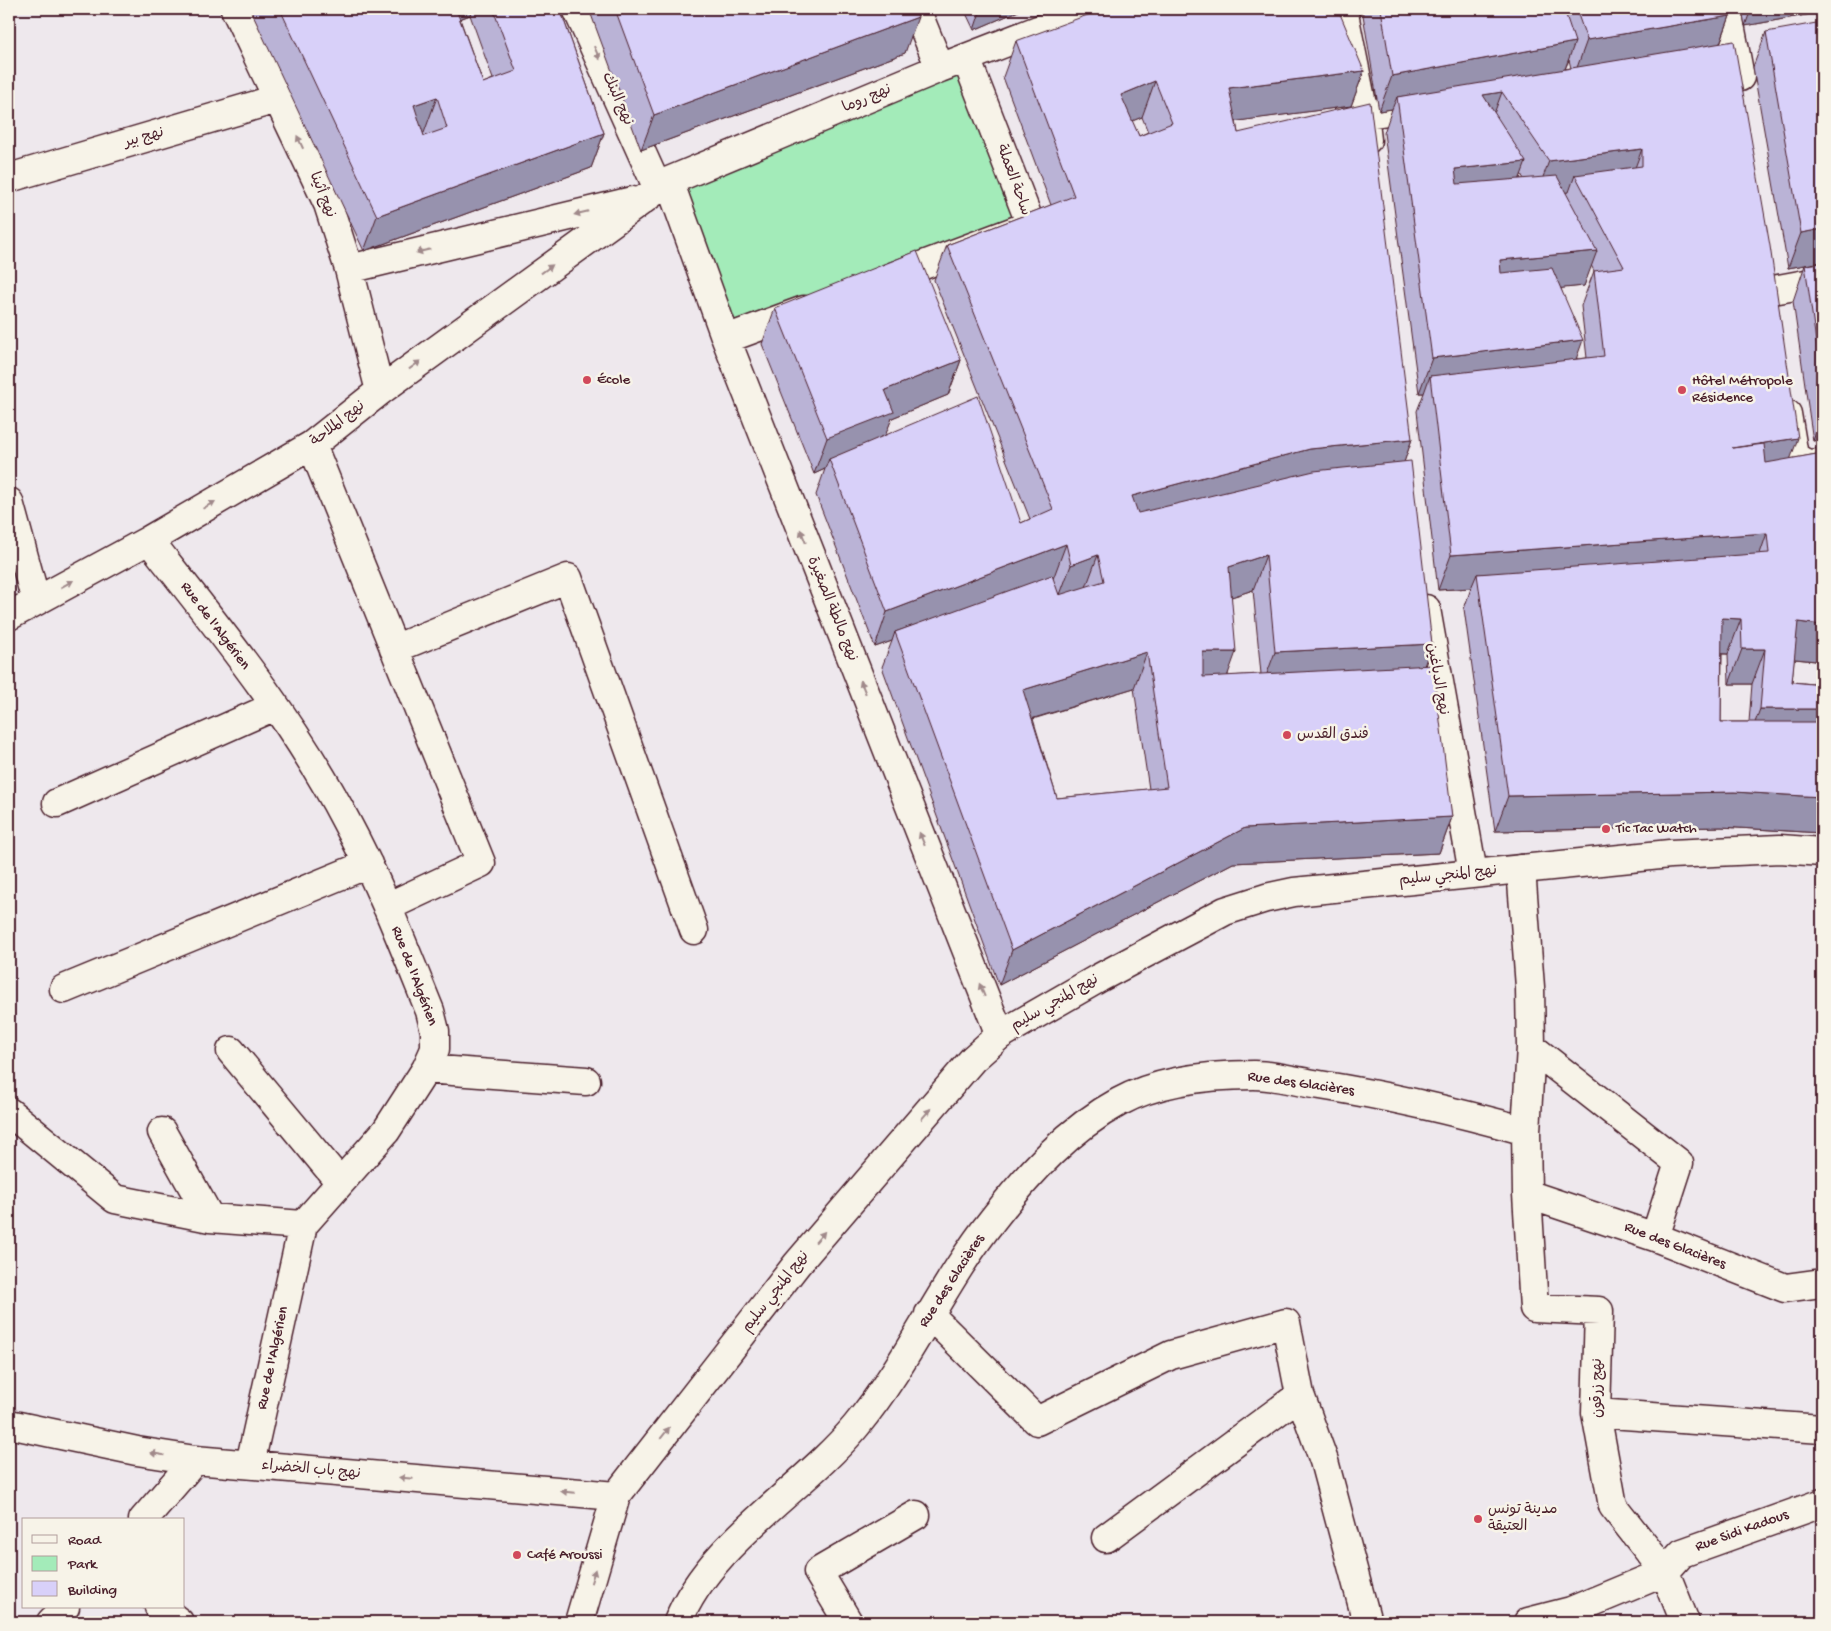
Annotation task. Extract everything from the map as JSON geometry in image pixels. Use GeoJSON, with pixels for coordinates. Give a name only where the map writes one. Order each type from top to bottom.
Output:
{"type":"FeatureCollection","features":[{"type":"Feature","properties":{"kind":"street","name":"نهج أثينا"},"geometry":{"type":"LineString","coordinates":[[236,9],[280,98],[328,204],[349,269],[380,391]]}},
{"type":"Feature","properties":{"kind":"street","name":"نهج البنك"},"geometry":{"type":"LineString","coordinates":[[577,9],[657,189]]}},
{"type":"Feature","properties":{"kind":"street"},"geometry":{"type":"LineString","coordinates":[[916,9],[940,68]]}},
{"type":"Feature","properties":{"kind":"street","name":"نهج روما"},"geometry":{"type":"LineString","coordinates":[[657,189],[940,68],[1092,9]]}},
{"type":"Feature","properties":{"kind":"street"},"geometry":{"type":"LineString","coordinates":[[1343,9],[1364,114],[1370,163]]}},
{"type":"Feature","properties":{"kind":"street"},"geometry":{"type":"LineString","coordinates":[[1727,9],[1743,98]]}},
{"type":"Feature","properties":{"kind":"street","name":"ساحة العملة"},"geometry":{"type":"LineString","coordinates":[[866,287],[1025,227],[1028,224],[1028,215],[966,58]]}},
{"type":"Feature","properties":{"kind":"street"},"geometry":{"type":"LineString","coordinates":[[1707,64],[1737,59]]}},
{"type":"Feature","properties":{"kind":"street","name":"نهج بير"},"geometry":{"type":"LineString","coordinates":[[9,178],[280,98]]}},
{"type":"Feature","properties":{"kind":"street"},"geometry":{"type":"LineString","coordinates":[[1326,121],[1452,101]]}},
{"type":"Feature","properties":{"kind":"street"},"geometry":{"type":"LineString","coordinates":[[349,269],[657,189]]}},
{"type":"Feature","properties":{"kind":"street","name":"نهج مالطة الصغيرة"},"geometry":{"type":"LineString","coordinates":[[657,189],[726,339],[1000,1035]]}},
{"type":"Feature","properties":{"kind":"street","name":"نهج الملاحة"},"geometry":{"type":"LineString","coordinates":[[9,616],[148,540],[312,445],[380,391],[657,189]]}},
{"type":"Feature","properties":{"kind":"street"},"geometry":{"type":"LineString","coordinates":[[1768,261],[1776,318]]}},
{"type":"Feature","properties":{"kind":"street"},"geometry":{"type":"LineString","coordinates":[[1773,290],[1822,281]]}},
{"type":"Feature","properties":{"kind":"street"},"geometry":{"type":"LineString","coordinates":[[726,339],[828,301]]}},
{"type":"Feature","properties":{"kind":"street"},"geometry":{"type":"LineString","coordinates":[[1785,393],[1791,449],[1794,456],[1806,464],[1822,463]]}},
{"type":"Feature","properties":{"kind":"street"},"geometry":{"type":"LineString","coordinates":[[312,445],[481,863],[387,907]]}},
{"type":"Feature","properties":{"kind":"street"},"geometry":{"type":"LineString","coordinates":[[9,502],[36,601]]}},
{"type":"Feature","properties":{"kind":"street","name":"Rue de l'Algérien"},"geometry":{"type":"LineString","coordinates":[[148,540],[229,642],[313,762],[368,864],[430,1011],[434,1025],[435,1049],[426,1069],[386,1131],[302,1225],[250,1464]]}},
{"type":"Feature","properties":{"kind":"street"},"geometry":{"type":"LineString","coordinates":[[394,648],[568,578],[694,930]]}},
{"type":"Feature","properties":{"kind":"street","name":"نهج الدباغين"},"geometry":{"type":"LineString","coordinates":[[1421,583],[1427,681],[1473,873]]}},
{"type":"Feature","properties":{"kind":"street"},"geometry":{"type":"LineString","coordinates":[[57,803],[275,706]]}},
{"type":"Feature","properties":{"kind":"street","name":"نهج المنجي سليم"},"geometry":{"type":"LineString","coordinates":[[579,1622],[616,1496],[797,1264],[973,1059],[1000,1035],[1099,978],[1225,911],[1266,898],[1294,892],[1670,854],[1780,850],[1822,852]]}},
{"type":"Feature","properties":{"kind":"street"},"geometry":{"type":"LineString","coordinates":[[64,989],[368,864]]}},
{"type":"Feature","properties":{"kind":"street"},"geometry":{"type":"LineString","coordinates":[[1521,869],[1530,987],[1531,1046],[1526,1132],[1527,1194]]}},
{"type":"Feature","properties":{"kind":"street"},"geometry":{"type":"LineString","coordinates":[[1531,1046],[1679,1163],[1655,1237]]}},
{"type":"Feature","properties":{"kind":"street"},"geometry":{"type":"LineString","coordinates":[[231,1051],[340,1181]]}},
{"type":"Feature","properties":{"kind":"street"},"geometry":{"type":"LineString","coordinates":[[426,1069],[586,1080]]}},
{"type":"Feature","properties":{"kind":"street","name":"Rue des Glacières"},"geometry":{"type":"LineString","coordinates":[[678,1622],[696,1586],[725,1554],[856,1426],[893,1375],[929,1314],[993,1219],[1074,1130],[1122,1100],[1176,1081],[1258,1075],[1348,1090],[1466,1114],[1526,1132]]}},
{"type":"Feature","properties":{"kind":"street"},"geometry":{"type":"LineString","coordinates":[[9,1112],[115,1199],[210,1218],[302,1225]]}},
{"type":"Feature","properties":{"kind":"street"},"geometry":{"type":"LineString","coordinates":[[162,1132],[210,1218]]}},
{"type":"Feature","properties":{"kind":"street","name":"Rue des Glacières"},"geometry":{"type":"LineString","coordinates":[[1527,1194],[1655,1237],[1785,1288],[1822,1283]]}},
{"type":"Feature","properties":{"kind":"street","name":"نهج زرقون"},"geometry":{"type":"LineString","coordinates":[[1527,1194],[1534,1308],[1599,1311],[1596,1413],[1613,1506],[1665,1572],[1685,1622]]}},
{"type":"Feature","properties":{"kind":"street"},"geometry":{"type":"LineString","coordinates":[[929,1314],[1037,1421],[1172,1355],[1286,1323],[1300,1395],[1324,1462],[1367,1622]]}},
{"type":"Feature","properties":{"kind":"street"},"geometry":{"type":"LineString","coordinates":[[1106,1538],[1300,1395]]}},
{"type":"Feature","properties":{"kind":"street"},"geometry":{"type":"LineString","coordinates":[[1596,1413],[1822,1429]]}},
{"type":"Feature","properties":{"kind":"street","name":"نهج باب الخضراء"},"geometry":{"type":"LineString","coordinates":[[9,1424],[137,1451],[195,1460],[616,1496]]}},
{"type":"Feature","properties":{"kind":"street"},"geometry":{"type":"LineString","coordinates":[[145,1518],[195,1460]]}},
{"type":"Feature","properties":{"kind":"street","name":"Rue Sidi Kadous"},"geometry":{"type":"LineString","coordinates":[[1528,1622],[1571,1611],[1665,1572],[1682,1552],[1822,1503]]}},
{"type":"Feature","properties":{"kind":"street"},"geometry":{"type":"LineString","coordinates":[[848,1622],[818,1572],[916,1515]]}},
{"type":"Feature","properties":{"kind":"street"},"geometry":{"type":"LineString","coordinates":[[51,1622],[64,1608]]}},
{"type":"Feature","properties":{"kind":"street"},"geometry":{"type":"LineString","coordinates":[[160,1608],[178,1622]]}},
{"type":"Feature","properties":{"kind":"green space"},"geometry":{"type":"Polygon","coordinates":[[[959,71],[1016,220],[732,328],[675,180],[959,71]]]}},
{"type":"Feature","properties":{"kind":"building"},"geometry":{"type":"Polygon","coordinates":[[[280,9],[456,9],[483,83],[516,71],[493,9],[560,9],[604,133],[377,216],[280,9]],[[437,97],[414,105],[424,136],[447,128],[437,97]]]}},
{"type":"Feature","properties":{"kind":"building"},"geometry":{"type":"Polygon","coordinates":[[[615,9],[915,9],[918,17],[654,115],[615,9]]]}},
{"type":"Feature","properties":{"kind":"building"},"geometry":{"type":"Polygon","coordinates":[[[1104,9],[1338,9],[1364,71],[1229,88],[1238,133],[1370,102],[1412,439],[1310,449],[1132,496],[1138,513],[1314,471],[1411,461],[1432,644],[1275,652],[1266,555],[1229,567],[1236,652],[1203,652],[1203,677],[1433,665],[1452,817],[1245,828],[1012,950],[895,632],[1052,575],[1059,595],[1104,581],[1098,555],[1071,565],[1066,544],[887,612],[829,459],[978,396],[1021,523],[1053,509],[947,245],[1074,196],[1016,41],[1104,9]],[[1155,81],[1121,95],[1139,136],[1172,123],[1155,81]],[[1147,652],[1023,690],[1057,798],[1167,787],[1147,652]]]}},
{"type":"Feature","properties":{"kind":"building"},"geometry":{"type":"Polygon","coordinates":[[[1381,9],[1564,9],[1575,42],[1392,76],[1381,9]]]}},
{"type":"Feature","properties":{"kind":"building"},"geometry":{"type":"Polygon","coordinates":[[[1576,9],[1728,9],[1730,16],[1587,40],[1576,9]]]}},
{"type":"Feature","properties":{"kind":"building"},"geometry":{"type":"Polygon","coordinates":[[[1822,22],[1822,229],[1801,233],[1766,32],[1822,22]]]}},
{"type":"Feature","properties":{"kind":"building"},"geometry":{"type":"Polygon","coordinates":[[[1734,41],[1770,246],[1798,438],[1732,448],[1764,444],[1766,463],[1822,453],[1822,625],[1798,622],[1792,682],[1822,685],[1822,709],[1760,709],[1765,649],[1742,649],[1741,619],[1722,618],[1721,722],[1822,722],[1822,797],[1734,792],[1508,796],[1477,574],[1769,553],[1767,533],[1451,555],[1430,376],[1604,356],[1594,271],[1624,267],[1575,175],[1642,166],[1642,149],[1549,161],[1502,92],[1483,95],[1526,162],[1455,169],[1457,184],[1557,176],[1597,251],[1500,260],[1501,273],[1552,268],[1583,340],[1432,358],[1397,97],[1734,41]]]}},
{"type":"Feature","properties":{"kind":"building"},"geometry":{"type":"Polygon","coordinates":[[[917,251],[961,360],[885,390],[894,412],[827,438],[775,308],[917,251]]]}},
{"type":"Feature","properties":{"kind":"building"},"geometry":{"type":"Polygon","coordinates":[[[1822,263],[1822,383],[1805,265],[1822,263]]]}},
{"type":"Feature","properties":{"kind":"place","name":"École"},"geometry":{"type":"Point","coordinates":[587,380]}},
{"type":"Feature","properties":{"kind":"place","name":"Hôtel Métropole Résidence"},"geometry":{"type":"Point","coordinates":[1682,390]}},
{"type":"Feature","properties":{"kind":"place","name":"فندق القدس"},"geometry":{"type":"Point","coordinates":[1287,735]}},
{"type":"Feature","properties":{"kind":"place","name":"Tic Tac Watch"},"geometry":{"type":"Point","coordinates":[1606,829]}},
{"type":"Feature","properties":{"kind":"place","name":"مدينة تونس العتيقة"},"geometry":{"type":"Point","coordinates":[1478,1519]}},
{"type":"Feature","properties":{"kind":"place","name":"Café Aroussi"},"geometry":{"type":"Point","coordinates":[517,1555]}}]}
